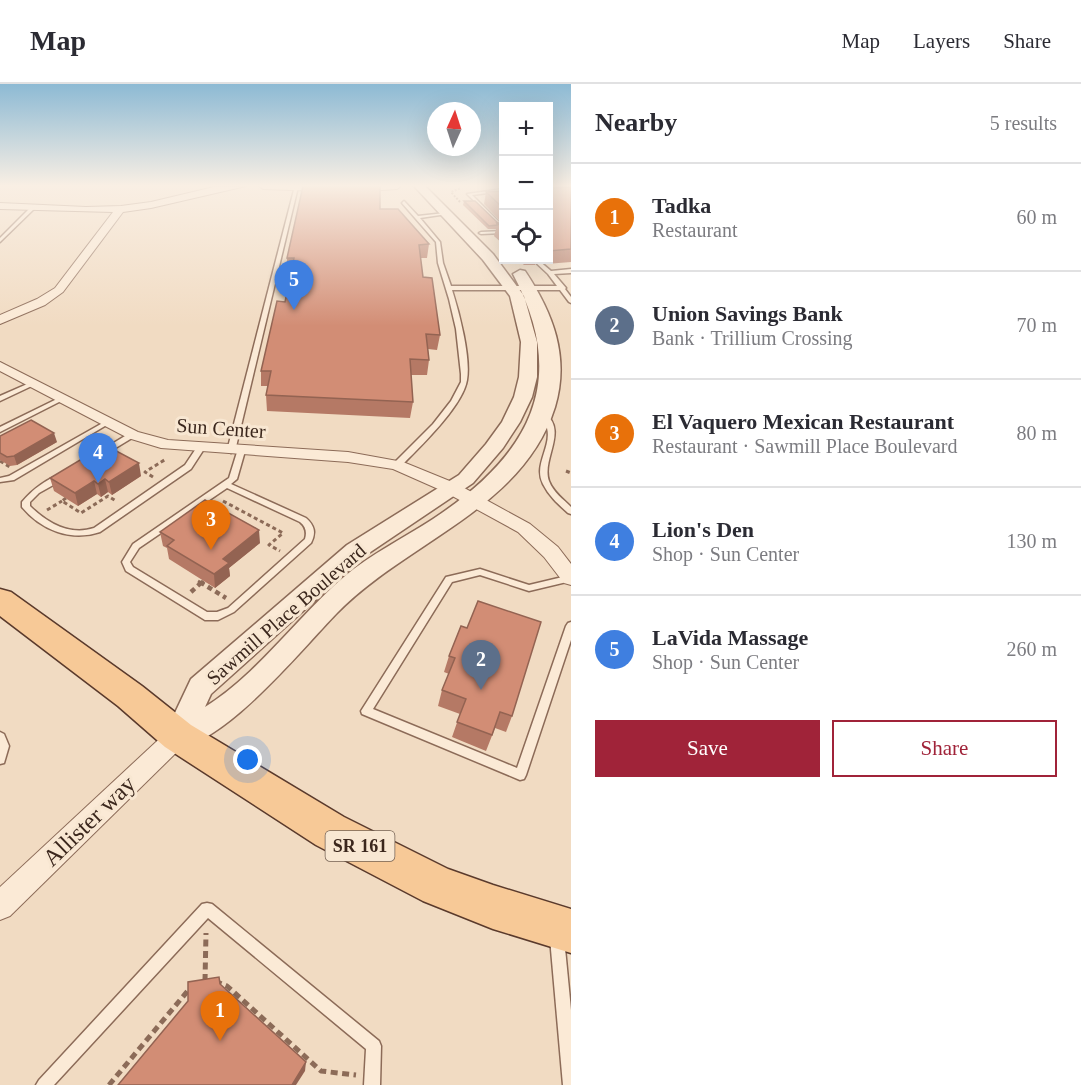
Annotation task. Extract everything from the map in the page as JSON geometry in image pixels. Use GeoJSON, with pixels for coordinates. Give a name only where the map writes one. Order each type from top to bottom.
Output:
{"type":"FeatureCollection","features":[{"type":"Feature","properties":{"kind":"main road","name":"SR 161"},"geometry":{"type":"LineString","coordinates":[[0,600],[130,696],[178,736],[330,831],[438,886],[493,907],[563,929]]}},
{"type":"Feature","properties":{"kind":"street"},"geometry":{"type":"LineString","coordinates":[[0,320],[41,302],[60,290],[102,233]]}},
{"type":"Feature","properties":{"kind":"street","name":"Sawmill Place Boulevard"},"geometry":{"type":"LineString","coordinates":[[178,736],[224,710],[357,580],[462,494],[521,458],[544,415],[554,378],[552,343],[541,309],[464,233]]}},
{"type":"Feature","properties":{"kind":"street"},"geometry":{"type":"LineString","coordinates":[[481,233],[499,251]]}},
{"type":"Feature","properties":{"kind":"street","name":"Sawmill Place Boulevard"},"geometry":{"type":"LineString","coordinates":[[462,494],[466,479],[494,448],[511,422],[523,397],[528,377],[529,342],[522,289],[509,264]]}},
{"type":"Feature","properties":{"kind":"street","name":"Sun Center"},"geometry":{"type":"LineString","coordinates":[[0,366],[133,435],[167,446],[348,457],[397,465],[462,494],[531,534],[551,552],[571,578]]}},
{"type":"Feature","properties":{"kind":"street","name":"Allister way"},"geometry":{"type":"LineString","coordinates":[[0,906],[178,736]]}},
{"type":"Feature","properties":{"kind":"lane"},"geometry":{"type":"LineString","coordinates":[[226,484],[303,520],[308,524],[311,534],[308,540],[231,610],[211,617],[199,614],[186,606],[129,569],[126,562],[136,546],[235,477],[236,451],[286,233]]}},
{"type":"Feature","properties":{"kind":"lane"},"geometry":{"type":"LineString","coordinates":[[397,465],[422,442],[463,386],[464,380],[458,321],[437,255],[438,242],[430,233]]}},
{"type":"Feature","properties":{"kind":"lane"},"geometry":{"type":"LineString","coordinates":[[540,264],[562,287],[571,301]]}},
{"type":"Feature","properties":{"kind":"lane"},"geometry":{"type":"LineString","coordinates":[[550,273],[571,271]]}},
{"type":"Feature","properties":{"kind":"lane"},"geometry":{"type":"LineString","coordinates":[[449,288],[522,289],[571,285]]}},
{"type":"Feature","properties":{"kind":"lane"},"geometry":{"type":"LineString","coordinates":[[0,399],[34,383]]}},
{"type":"Feature","properties":{"kind":"lane"},"geometry":{"type":"LineString","coordinates":[[0,430],[63,398]]}},
{"type":"Feature","properties":{"kind":"lane"},"geometry":{"type":"LineString","coordinates":[[544,415],[561,428]]}},
{"type":"Feature","properties":{"kind":"lane"},"geometry":{"type":"LineString","coordinates":[[0,480],[11,477],[108,422]]}},
{"type":"Feature","properties":{"kind":"lane"},"geometry":{"type":"LineString","coordinates":[[92,459],[133,435]]}},
{"type":"Feature","properties":{"kind":"lane"},"geometry":{"type":"LineString","coordinates":[[71,471],[36,491],[27,499],[26,504],[28,510],[66,534],[82,535],[97,530],[188,467],[200,449]]}},
{"type":"Feature","properties":{"kind":"lane"},"geometry":{"type":"LineString","coordinates":[[551,476],[549,487],[558,501],[571,511]]}},
{"type":"Feature","properties":{"kind":"lane"},"geometry":{"type":"LineString","coordinates":[[571,578],[529,588],[480,572],[449,579],[366,711],[520,775],[571,626]]}},
{"type":"Feature","properties":{"kind":"lane"},"geometry":{"type":"LineString","coordinates":[[0,737],[4,746],[0,759]]}},
{"type":"Feature","properties":{"kind":"lane"},"geometry":{"type":"LineString","coordinates":[[44,1085],[207,909],[374,1046],[372,1081]]}},
{"type":"Feature","properties":{"kind":"lane"},"geometry":{"type":"LineString","coordinates":[[563,929],[571,1085]]}},
{"type":"Feature","properties":{"kind":"path"},"geometry":{"type":"LineString","coordinates":[[153,479],[145,472],[170,456]]}},
{"type":"Feature","properties":{"kind":"path"},"geometry":{"type":"LineString","coordinates":[[566,471],[571,473]]}},
{"type":"Feature","properties":{"kind":"path"},"geometry":{"type":"LineString","coordinates":[[66,498],[62,501],[81,513],[106,495],[118,502]]}},
{"type":"Feature","properties":{"kind":"path"},"geometry":{"type":"LineString","coordinates":[[211,495],[293,538]]}},
{"type":"Feature","properties":{"kind":"path"},"geometry":{"type":"LineString","coordinates":[[273,558],[281,552],[269,545],[283,533]]}},
{"type":"Feature","properties":{"kind":"path"},"geometry":{"type":"LineString","coordinates":[[198,581],[226,598],[233,591]]}},
{"type":"Feature","properties":{"kind":"path"},"geometry":{"type":"LineString","coordinates":[[205,981],[207,909]]}},
{"type":"Feature","properties":{"kind":"path"},"geometry":{"type":"LineString","coordinates":[[109,1085],[187,990],[205,981],[216,981],[227,986],[321,1071],[372,1081]]}},
{"type":"Feature","properties":{"kind":"building"},"geometry":{"type":"Polygon","coordinates":[[[293,233],[419,233],[429,244],[419,245],[423,277],[432,278],[440,335],[426,334],[429,360],[410,359],[413,402],[266,395],[271,371],[261,371],[277,301],[285,302],[294,258],[287,258],[293,233]]]}},
{"type":"Feature","properties":{"kind":"building"},"geometry":{"type":"Polygon","coordinates":[[[553,233],[571,233],[571,249],[553,251],[553,233]]]}},
{"type":"Feature","properties":{"kind":"building"},"geometry":{"type":"Polygon","coordinates":[[[31,420],[54,433],[14,456],[7,457],[0,453],[0,436],[31,420]]]}},
{"type":"Feature","properties":{"kind":"building"},"geometry":{"type":"Polygon","coordinates":[[[105,445],[139,463],[109,482],[105,479],[98,484],[94,481],[75,493],[50,478],[105,445]]]}},
{"type":"Feature","properties":{"kind":"building"},"geometry":{"type":"Polygon","coordinates":[[[205,500],[259,530],[223,559],[229,563],[214,574],[167,546],[174,540],[160,532],[205,500]]]}},
{"type":"Feature","properties":{"kind":"building"},"geometry":{"type":"Polygon","coordinates":[[[478,601],[541,622],[512,716],[500,712],[492,735],[457,722],[466,699],[442,690],[455,658],[449,656],[461,626],[467,628],[478,601]]]}},
{"type":"Feature","properties":{"kind":"building"},"geometry":{"type":"Polygon","coordinates":[[[219,977],[220,984],[306,1062],[292,1085],[118,1085],[188,1001],[188,982],[219,977]]]}},
{"type":"Feature","properties":{"kind":"place","name":"LaVida Massage"},"geometry":{"type":"Point","coordinates":[294,310]}},
{"type":"Feature","properties":{"kind":"place","name":"Lion's Den"},"geometry":{"type":"Point","coordinates":[98,483]}},
{"type":"Feature","properties":{"kind":"place","name":"El Vaquero Mexican Restaurant"},"geometry":{"type":"Point","coordinates":[211,550]}},
{"type":"Feature","properties":{"kind":"place","name":"Union Savings Bank"},"geometry":{"type":"Point","coordinates":[481,690]}},
{"type":"Feature","properties":{"kind":"place","name":"Tadka"},"geometry":{"type":"Point","coordinates":[220,1041]}}]}
